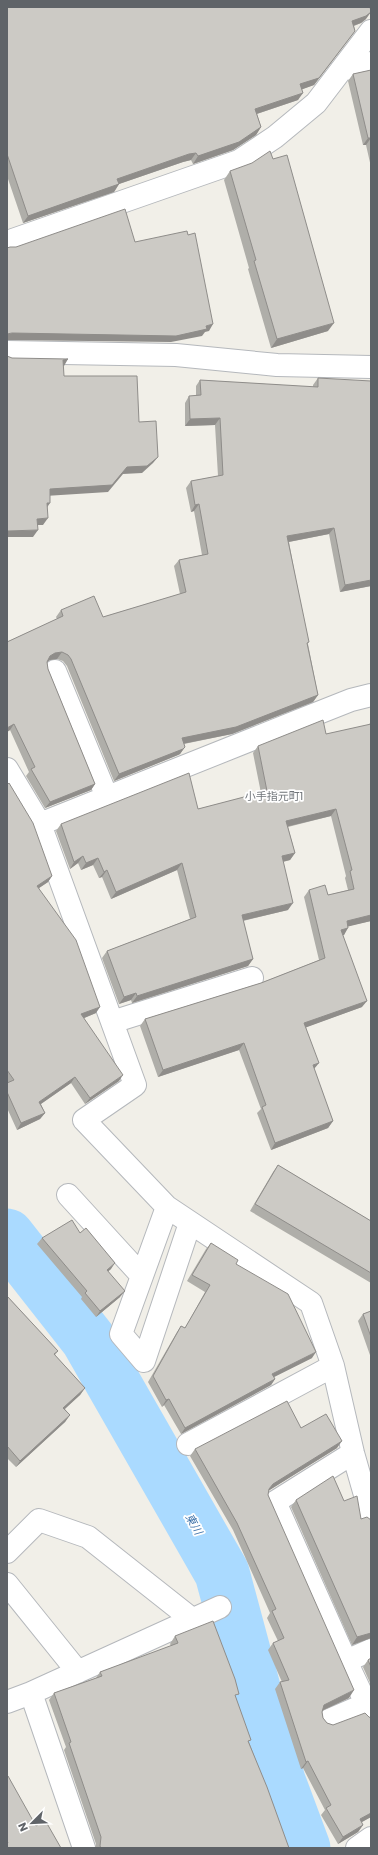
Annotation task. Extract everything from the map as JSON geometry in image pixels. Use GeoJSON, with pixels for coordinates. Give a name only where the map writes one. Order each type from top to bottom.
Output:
{"type":"FeatureCollection","features":[{"type":"Feature","properties":{"kind":"street"},"geometry":{"type":"LineString","coordinates":[[8,239],[239,161],[275,137],[316,103],[371,31]]}},
{"type":"Feature","properties":{"kind":"street"},"geometry":{"type":"LineString","coordinates":[[341,70],[371,63]]}},
{"type":"Feature","properties":{"kind":"street"},"geometry":{"type":"LineString","coordinates":[[7,352],[176,355],[277,365],[371,367]]}},
{"type":"Feature","properties":{"kind":"street"},"geometry":{"type":"LineString","coordinates":[[55,671],[107,797]]}},
{"type":"Feature","properties":{"kind":"street"},"geometry":{"type":"LineString","coordinates":[[40,824],[351,700],[371,695]]}},
{"type":"Feature","properties":{"kind":"street"},"geometry":{"type":"LineString","coordinates":[[7,769],[40,824],[135,1085],[84,1120],[167,1207],[311,1303],[333,1366],[353,1453],[371,1516]]}},
{"type":"Feature","properties":{"kind":"street"},"geometry":{"type":"LineString","coordinates":[[112,1022],[252,978]]}},
{"type":"Feature","properties":{"kind":"street"},"geometry":{"type":"LineString","coordinates":[[68,1195],[142,1276]]}},
{"type":"Feature","properties":{"kind":"street"},"geometry":{"type":"LineString","coordinates":[[167,1207],[121,1334],[144,1361],[190,1223]]}},
{"type":"Feature","properties":{"kind":"street"},"geometry":{"type":"LineString","coordinates":[[188,1444],[333,1366]]}},
{"type":"Feature","properties":{"kind":"street"},"geometry":{"type":"LineString","coordinates":[[329,1720],[368,1709],[275,1502],[353,1453]]}},
{"type":"Feature","properties":{"kind":"street"},"geometry":{"type":"LineString","coordinates":[[7,1552],[39,1520],[88,1537],[193,1620]]}},
{"type":"Feature","properties":{"kind":"street"},"geometry":{"type":"LineString","coordinates":[[7,1584],[78,1672]]}},
{"type":"Feature","properties":{"kind":"street"},"geometry":{"type":"LineString","coordinates":[[7,1702],[31,1693],[220,1607]]}},
{"type":"Feature","properties":{"kind":"street"},"geometry":{"type":"LineString","coordinates":[[346,1661],[371,1650]]}},
{"type":"Feature","properties":{"kind":"street"},"geometry":{"type":"LineString","coordinates":[[31,1693],[84,1848]]}},
{"type":"Feature","properties":{"kind":"street"},"geometry":{"type":"LineString","coordinates":[[357,1848],[371,1838]]}},
{"type":"Feature","properties":{"kind":"building"},"geometry":{"type":"Polygon","coordinates":[[[7,7],[370,7],[371,12],[366,16],[352,21],[355,31],[319,78],[300,84],[303,93],[255,109],[261,127],[239,142],[198,156],[196,153],[189,154],[117,179],[119,184],[28,216],[7,154],[7,7]]]}},
{"type":"Feature","properties":{"kind":"building"},"geometry":{"type":"Polygon","coordinates":[[[371,70],[371,138],[368,138],[353,74],[371,70]]]}},
{"type":"Feature","properties":{"kind":"building"},"geometry":{"type":"Polygon","coordinates":[[[270,151],[273,159],[287,155],[334,323],[277,339],[230,171],[252,163],[270,151]]]}},
{"type":"Feature","properties":{"kind":"building"},"geometry":{"type":"Polygon","coordinates":[[[125,209],[135,242],[187,231],[188,235],[195,233],[213,324],[206,326],[207,329],[176,336],[7,334],[7,248],[16,247],[125,209]]]}},
{"type":"Feature","properties":{"kind":"building"},"geometry":{"type":"Polygon","coordinates":[[[7,356],[12,358],[68,359],[63,360],[64,376],[137,376],[139,422],[156,421],[158,457],[147,466],[127,467],[112,485],[50,489],[50,503],[47,503],[48,518],[37,519],[38,530],[7,531],[7,356]]]}},
{"type":"Feature","properties":{"kind":"building"},"geometry":{"type":"Polygon","coordinates":[[[318,378],[371,381],[371,580],[345,585],[334,528],[287,536],[309,642],[307,643],[318,695],[236,727],[182,738],[185,747],[183,749],[119,774],[71,659],[68,655],[62,652],[55,653],[50,656],[47,662],[48,669],[95,784],[50,802],[31,769],[35,767],[14,724],[7,728],[7,642],[63,616],[61,610],[94,596],[103,617],[186,592],[179,560],[208,554],[199,504],[195,505],[191,481],[223,475],[220,418],[190,419],[189,396],[201,395],[200,380],[318,387],[318,378]]]}},
{"type":"Feature","properties":{"kind":"building"},"geometry":{"type":"Polygon","coordinates":[[[323,720],[326,734],[371,724],[371,915],[347,921],[348,928],[341,930],[367,1001],[304,1023],[319,1063],[313,1065],[333,1121],[275,1143],[262,1107],[266,1105],[244,1043],[163,1070],[145,1019],[261,983],[325,958],[309,890],[325,885],[328,895],[354,889],[350,871],[352,870],[336,809],[286,821],[295,853],[282,856],[293,903],[242,915],[253,959],[137,996],[136,993],[124,997],[107,951],[196,917],[182,863],[116,892],[107,870],[104,872],[98,858],[86,863],[83,856],[74,862],[61,824],[189,773],[198,809],[267,791],[258,746],[323,720]]]}},
{"type":"Feature","properties":{"kind":"building"},"geometry":{"type":"Polygon","coordinates":[[[9,783],[33,823],[52,876],[37,886],[76,940],[100,1007],[81,1014],[123,1075],[90,1098],[75,1077],[39,1102],[45,1113],[21,1123],[7,1092],[7,1083],[14,1080],[7,1070],[7,785],[9,783]]]}},
{"type":"Feature","properties":{"kind":"building"},"geometry":{"type":"Polygon","coordinates":[[[278,1165],[371,1221],[371,1273],[255,1204],[278,1165]]]}},
{"type":"Feature","properties":{"kind":"building"},"geometry":{"type":"Polygon","coordinates":[[[72,1220],[80,1233],[86,1228],[115,1263],[107,1270],[125,1291],[100,1311],[85,1293],[87,1291],[42,1238],[72,1220]]]}},
{"type":"Feature","properties":{"kind":"building"},"geometry":{"type":"Polygon","coordinates":[[[211,1243],[238,1260],[236,1264],[288,1294],[316,1352],[272,1374],[275,1379],[185,1428],[169,1399],[166,1400],[153,1376],[181,1326],[185,1328],[210,1285],[192,1275],[211,1243]]]}},
{"type":"Feature","properties":{"kind":"building"},"geometry":{"type":"Polygon","coordinates":[[[7,1296],[58,1351],[54,1354],[85,1388],[63,1408],[70,1415],[20,1461],[7,1446],[7,1296]]]}},
{"type":"Feature","properties":{"kind":"building"},"geometry":{"type":"Polygon","coordinates":[[[371,1311],[371,1337],[363,1314],[371,1311]]]}},
{"type":"Feature","properties":{"kind":"building"},"geometry":{"type":"Polygon","coordinates":[[[287,1401],[301,1428],[326,1414],[342,1441],[273,1484],[269,1489],[268,1495],[354,1690],[324,1705],[322,1712],[323,1718],[327,1723],[333,1725],[365,1713],[371,1718],[371,1813],[360,1819],[363,1825],[343,1837],[326,1808],[331,1805],[308,1761],[306,1762],[280,1682],[289,1680],[273,1643],[284,1638],[272,1611],[276,1609],[237,1523],[195,1449],[287,1401]]]}},
{"type":"Feature","properties":{"kind":"building"},"geometry":{"type":"Polygon","coordinates":[[[333,1476],[344,1501],[357,1496],[361,1519],[367,1517],[371,1520],[371,1633],[357,1637],[296,1500],[333,1476]]]}},
{"type":"Feature","properties":{"kind":"building"},"geometry":{"type":"Polygon","coordinates":[[[213,1621],[235,1679],[239,1694],[235,1695],[251,1740],[248,1741],[267,1787],[289,1848],[101,1848],[101,1837],[69,1743],[71,1742],[54,1693],[102,1676],[100,1672],[178,1643],[175,1636],[213,1621]]]}},
{"type":"Feature","properties":{"kind":"building"},"geometry":{"type":"Polygon","coordinates":[[[371,1658],[371,1667],[368,1660],[371,1658]]]}},
{"type":"Feature","properties":{"kind":"building"},"geometry":{"type":"Polygon","coordinates":[[[8,1776],[36,1826],[45,1820],[61,1848],[7,1848],[8,1776]]]}},
{"type":"Feature","properties":{"kind":"waterway","name":"東川"},"geometry":{"type":"LineString","coordinates":[[7,1236],[88,1339],[222,1573],[278,1781],[303,1848]]}},
{"type":"Feature","properties":{"kind":"district","name":"小手指元町1"},"geometry":{"type":"Point","coordinates":[274,796]}}]}
